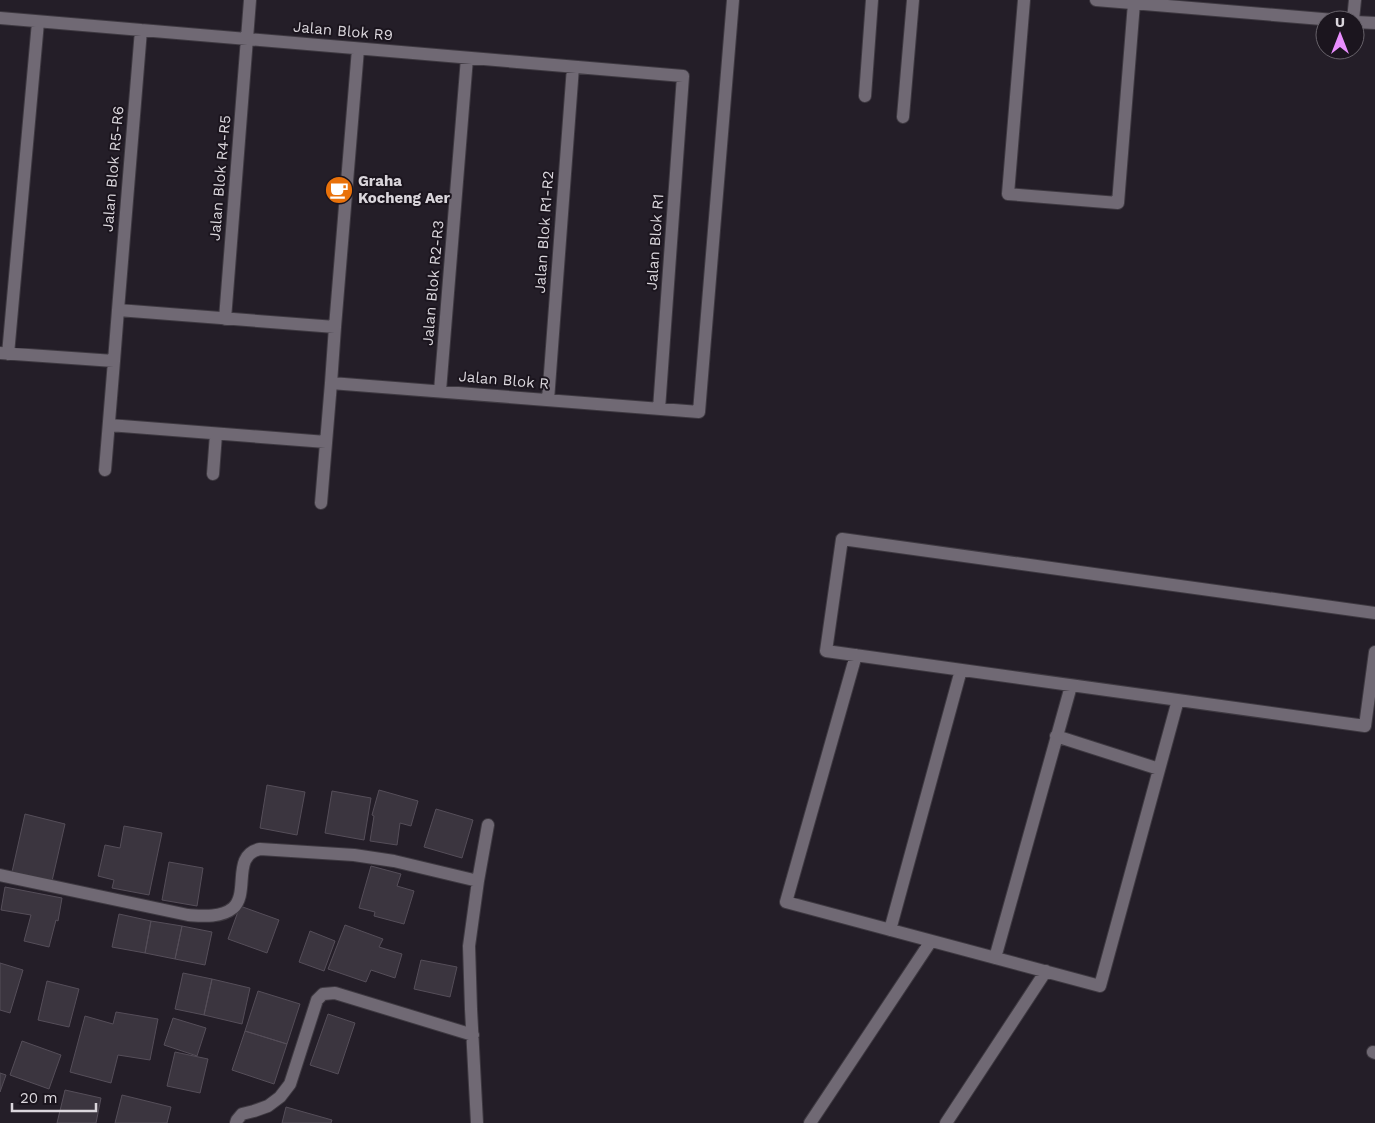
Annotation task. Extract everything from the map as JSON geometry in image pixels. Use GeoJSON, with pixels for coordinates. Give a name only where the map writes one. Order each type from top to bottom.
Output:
{"type":"FeatureCollection","features":[{"type":"Feature","properties":{"kind":"street","name":"Jalan Blok R4-R5"},"geometry":{"type":"LineString","coordinates":[[225,318],[250,0]]}},
{"type":"Feature","properties":{"kind":"street","name":"Jalan Blok R"},"geometry":{"type":"LineString","coordinates":[[331,382],[699,412],[732,0]]}},
{"type":"Feature","properties":{"kind":"street"},"geometry":{"type":"LineString","coordinates":[[864,96],[872,0]]}},
{"type":"Feature","properties":{"kind":"street"},"geometry":{"type":"LineString","coordinates":[[903,117],[912,0]]}},
{"type":"Feature","properties":{"kind":"street"},"geometry":{"type":"LineString","coordinates":[[1024,0],[1008,194],[1118,203],[1134,3]]}},
{"type":"Feature","properties":{"kind":"street"},"geometry":{"type":"LineString","coordinates":[[1096,0],[1315,18]]}},
{"type":"Feature","properties":{"kind":"street","name":"Jalan Blok R9"},"geometry":{"type":"LineString","coordinates":[[0,18],[682,76]]}},
{"type":"Feature","properties":{"kind":"street"},"geometry":{"type":"LineString","coordinates":[[38,22],[4,354],[114,361]]}},
{"type":"Feature","properties":{"kind":"street","name":"Jalan Blok R5-R6"},"geometry":{"type":"LineString","coordinates":[[118,310],[141,30]]}},
{"type":"Feature","properties":{"kind":"street"},"geometry":{"type":"LineString","coordinates":[[321,503],[358,49]]}},
{"type":"Feature","properties":{"kind":"street","name":"Jalan Blok R2-R3"},"geometry":{"type":"LineString","coordinates":[[440,391],[467,58]]}},
{"type":"Feature","properties":{"kind":"street","name":"Jalan Blok R1-R2"},"geometry":{"type":"LineString","coordinates":[[548,400],[573,67]]}},
{"type":"Feature","properties":{"kind":"street","name":"Jalan Blok R1"},"geometry":{"type":"LineString","coordinates":[[659,409],[682,76]]}},
{"type":"Feature","properties":{"kind":"street"},"geometry":{"type":"LineString","coordinates":[[105,470],[118,310],[335,327]]}},
{"type":"Feature","properties":{"kind":"street"},"geometry":{"type":"LineString","coordinates":[[109,425],[326,442]]}},
{"type":"Feature","properties":{"kind":"street"},"geometry":{"type":"LineString","coordinates":[[213,474],[216,434]]}},
{"type":"Feature","properties":{"kind":"street"},"geometry":{"type":"LineString","coordinates":[[1375,613],[842,539],[826,651],[1365,726],[1375,652]]}},
{"type":"Feature","properties":{"kind":"street"},"geometry":{"type":"LineString","coordinates":[[856,655],[786,902],[1100,986],[1178,700]]}},
{"type":"Feature","properties":{"kind":"street"},"geometry":{"type":"LineString","coordinates":[[890,930],[961,670]]}},
{"type":"Feature","properties":{"kind":"street"},"geometry":{"type":"LineString","coordinates":[[994,958],[1071,686]]}},
{"type":"Feature","properties":{"kind":"street"},"geometry":{"type":"LineString","coordinates":[[1056,736],[1159,769]]}},
{"type":"Feature","properties":{"kind":"street"},"geometry":{"type":"LineString","coordinates":[[477,1123],[469,946],[488,825]]}},
{"type":"Feature","properties":{"kind":"street"},"geometry":{"type":"LineString","coordinates":[[0,875],[188,915],[209,916],[225,913],[234,907],[238,899],[245,861],[254,850],[260,849],[354,855],[394,861],[478,881]]}},
{"type":"Feature","properties":{"kind":"street"},"geometry":{"type":"LineString","coordinates":[[810,1123],[931,941]]}},
{"type":"Feature","properties":{"kind":"street"},"geometry":{"type":"LineString","coordinates":[[946,1123],[1046,971]]}},
{"type":"Feature","properties":{"kind":"street"},"geometry":{"type":"LineString","coordinates":[[236,1123],[242,1114],[268,1106],[280,1097],[290,1084],[317,1000],[323,994],[335,993],[473,1035]]}},
{"type":"Feature","properties":{"kind":"building"},"geometry":{"type":"Polygon","coordinates":[[[267,785],[305,792],[297,835],[260,828],[267,785]]]}},
{"type":"Feature","properties":{"kind":"building"},"geometry":{"type":"Polygon","coordinates":[[[379,790],[418,801],[411,826],[400,823],[397,845],[370,841],[374,816],[372,815],[379,790]]]}},
{"type":"Feature","properties":{"kind":"building"},"geometry":{"type":"Polygon","coordinates":[[[332,791],[371,798],[364,840],[325,833],[332,791]]]}},
{"type":"Feature","properties":{"kind":"building"},"geometry":{"type":"Polygon","coordinates":[[[436,809],[473,820],[462,858],[424,847],[436,809]]]}},
{"type":"Feature","properties":{"kind":"building"},"geometry":{"type":"Polygon","coordinates":[[[25,814],[65,824],[52,881],[12,872],[25,814]]]}},
{"type":"Feature","properties":{"kind":"building"},"geometry":{"type":"Polygon","coordinates":[[[124,826],[162,833],[149,895],[112,888],[114,880],[98,876],[105,845],[120,848],[124,826]]]}},
{"type":"Feature","properties":{"kind":"building"},"geometry":{"type":"Polygon","coordinates":[[[169,862],[203,868],[197,906],[162,900],[169,862]]]}},
{"type":"Feature","properties":{"kind":"building"},"geometry":{"type":"Polygon","coordinates":[[[371,866],[401,874],[397,886],[414,891],[404,924],[374,916],[375,912],[359,908],[371,866]]]}},
{"type":"Feature","properties":{"kind":"building"},"geometry":{"type":"Polygon","coordinates":[[[5,887],[62,898],[58,921],[56,920],[49,947],[24,941],[31,915],[1,910],[5,887]]]}},
{"type":"Feature","properties":{"kind":"building"},"geometry":{"type":"Polygon","coordinates":[[[240,906],[279,920],[267,953],[228,939],[240,906]]]}},
{"type":"Feature","properties":{"kind":"building"},"geometry":{"type":"Polygon","coordinates":[[[119,914],[151,921],[145,953],[112,947],[119,914]]]}},
{"type":"Feature","properties":{"kind":"building"},"geometry":{"type":"Polygon","coordinates":[[[151,921],[182,926],[175,959],[145,953],[151,921]]]}},
{"type":"Feature","properties":{"kind":"building"},"geometry":{"type":"Polygon","coordinates":[[[345,925],[383,939],[379,947],[402,954],[395,978],[371,970],[366,982],[328,969],[345,925]]]}},
{"type":"Feature","properties":{"kind":"building"},"geometry":{"type":"Polygon","coordinates":[[[182,926],[212,932],[205,965],[175,959],[182,926]]]}},
{"type":"Feature","properties":{"kind":"building"},"geometry":{"type":"Polygon","coordinates":[[[310,931],[335,941],[324,971],[299,962],[310,931]]]}},
{"type":"Feature","properties":{"kind":"building"},"geometry":{"type":"Polygon","coordinates":[[[421,960],[457,967],[450,997],[414,989],[421,960]]]}},
{"type":"Feature","properties":{"kind":"building"},"geometry":{"type":"Polygon","coordinates":[[[0,963],[23,970],[10,1013],[0,1010],[0,963]]]}},
{"type":"Feature","properties":{"kind":"building"},"geometry":{"type":"Polygon","coordinates":[[[183,973],[212,979],[204,1015],[175,1009],[183,973]]]}},
{"type":"Feature","properties":{"kind":"building"},"geometry":{"type":"Polygon","coordinates":[[[212,979],[250,988],[242,1024],[204,1015],[212,979]]]}},
{"type":"Feature","properties":{"kind":"building"},"geometry":{"type":"Polygon","coordinates":[[[47,981],[79,989],[69,1027],[38,1020],[47,981]]]}},
{"type":"Feature","properties":{"kind":"building"},"geometry":{"type":"Polygon","coordinates":[[[258,991],[300,1004],[287,1044],[245,1031],[258,991]]]}},
{"type":"Feature","properties":{"kind":"building"},"geometry":{"type":"Polygon","coordinates":[[[116,1012],[158,1019],[150,1060],[118,1055],[111,1083],[70,1072],[85,1016],[113,1024],[116,1012]]]}},
{"type":"Feature","properties":{"kind":"building"},"geometry":{"type":"Polygon","coordinates":[[[328,1014],[355,1023],[338,1074],[310,1065],[328,1014]]]}},
{"type":"Feature","properties":{"kind":"building"},"geometry":{"type":"Polygon","coordinates":[[[173,1018],[206,1028],[197,1056],[164,1045],[173,1018]]]}},
{"type":"Feature","properties":{"kind":"building"},"geometry":{"type":"Polygon","coordinates":[[[245,1031],[287,1044],[274,1084],[232,1070],[245,1031]]]}},
{"type":"Feature","properties":{"kind":"building"},"geometry":{"type":"Polygon","coordinates":[[[22,1041],[61,1055],[49,1089],[10,1075],[22,1041]]]}},
{"type":"Feature","properties":{"kind":"building"},"geometry":{"type":"Polygon","coordinates":[[[175,1052],[208,1059],[200,1093],[167,1086],[175,1052]]]}},
{"type":"Feature","properties":{"kind":"building"},"geometry":{"type":"Polygon","coordinates":[[[0,1073],[6,1075],[0,1092],[0,1073]]]}},
{"type":"Feature","properties":{"kind":"building"},"geometry":{"type":"Polygon","coordinates":[[[65,1090],[101,1098],[96,1123],[57,1123],[65,1090]]]}},
{"type":"Feature","properties":{"kind":"building"},"geometry":{"type":"Polygon","coordinates":[[[122,1095],[171,1107],[167,1123],[115,1123],[122,1095]]]}},
{"type":"Feature","properties":{"kind":"building"},"geometry":{"type":"Polygon","coordinates":[[[286,1107],[332,1120],[331,1123],[282,1123],[286,1107]]]}},
{"type":"Feature","properties":{"kind":"place","name":"Graha Kocheng Aer"},"geometry":{"type":"Point","coordinates":[339,190]}}]}
